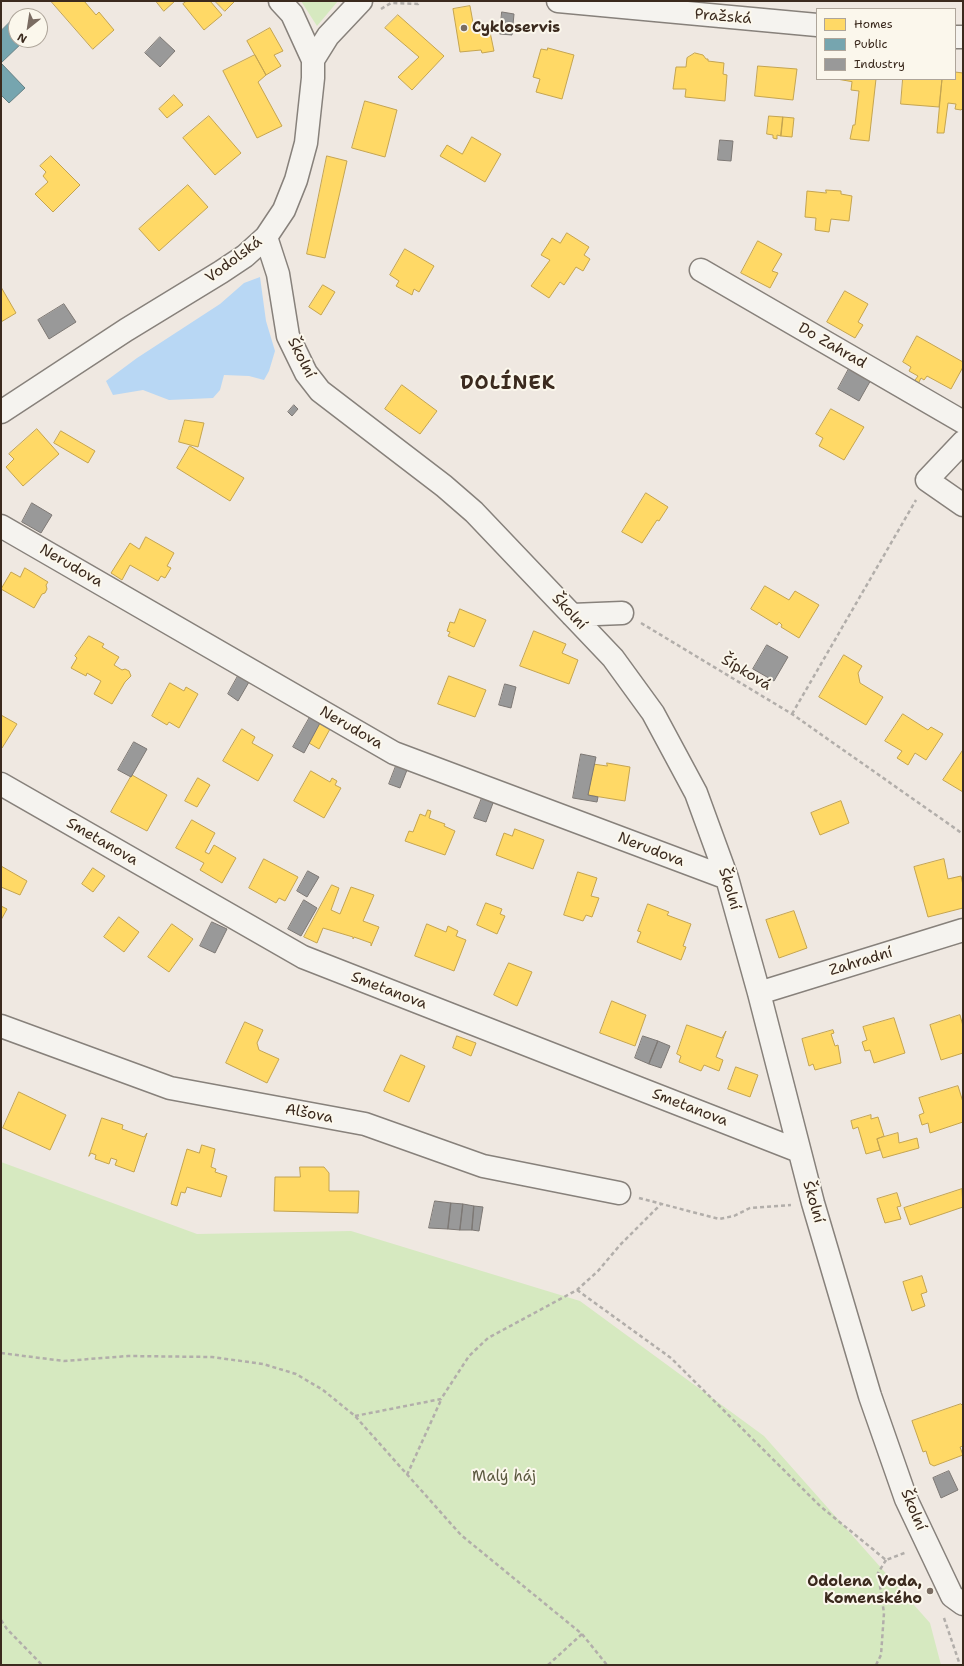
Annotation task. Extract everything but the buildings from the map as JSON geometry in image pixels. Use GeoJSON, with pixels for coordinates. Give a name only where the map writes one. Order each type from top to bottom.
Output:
{"type":"FeatureCollection","features":[{"type":"Feature","properties":{"kind":"street"},"geometry":{"type":"LineString","coordinates":[[280,1],[292,14],[313,60]]}},
{"type":"Feature","properties":{"kind":"street"},"geometry":{"type":"LineString","coordinates":[[313,60],[328,36],[361,1]]}},
{"type":"Feature","properties":{"kind":"street","name":"Pražská"},"geometry":{"type":"LineString","coordinates":[[558,1],[703,8],[816,25]]}},
{"type":"Feature","properties":{"kind":"street","name":"Vodolská"},"geometry":{"type":"LineString","coordinates":[[1,412],[126,330],[221,272],[245,256],[266,237],[284,210],[298,173],[306,143],[313,78],[313,60]]}},
{"type":"Feature","properties":{"kind":"street","name":"Školní"},"geometry":{"type":"LineString","coordinates":[[266,237],[278,274],[288,336],[306,373],[320,391],[444,486],[474,512],[613,658],[653,713],[696,794],[727,878],[759,993],[813,1203],[870,1396],[906,1499],[957,1600]]}},
{"type":"Feature","properties":{"kind":"street","name":"Do Zahrad"},"geometry":{"type":"LineString","coordinates":[[701,270],[963,422]]}},
{"type":"Feature","properties":{"kind":"street"},"geometry":{"type":"LineString","coordinates":[[963,442],[927,480],[963,505]]}},
{"type":"Feature","properties":{"kind":"street","name":"Nerudova"},"geometry":{"type":"LineString","coordinates":[[1,526],[394,753],[727,878]]}},
{"type":"Feature","properties":{"kind":"street"},"geometry":{"type":"LineString","coordinates":[[572,615],[622,613]]}},
{"type":"Feature","properties":{"kind":"street","name":"Smetanova"},"geometry":{"type":"LineString","coordinates":[[1,784],[303,957],[799,1151]]}},
{"type":"Feature","properties":{"kind":"street","name":"Zahradní"},"geometry":{"type":"LineString","coordinates":[[759,993],[963,930]]}},
{"type":"Feature","properties":{"kind":"street","name":"Alšova"},"geometry":{"type":"LineString","coordinates":[[1,1026],[170,1088],[365,1124],[483,1166],[619,1193]]}},
{"type":"Feature","properties":{"kind":"path"},"geometry":{"type":"LineString","coordinates":[[792,714],[927,480]]}},
{"type":"Feature","properties":{"kind":"path","name":"Šípková"},"geometry":{"type":"LineString","coordinates":[[622,613],[792,714],[963,834]]}},
{"type":"Feature","properties":{"kind":"path"},"geometry":{"type":"LineString","coordinates":[[619,1193],[719,1219],[734,1216],[750,1208],[813,1203]]}},
{"type":"Feature","properties":{"kind":"path"},"geometry":{"type":"LineString","coordinates":[[407,1475],[441,1400],[469,1356],[488,1338],[577,1290],[598,1271],[620,1245],[661,1204]]}},
{"type":"Feature","properties":{"kind":"path"},"geometry":{"type":"LineString","coordinates":[[577,1290],[671,1358],[820,1506],[886,1560]]}},
{"type":"Feature","properties":{"kind":"path"},"geometry":{"type":"LineString","coordinates":[[1,1353],[64,1361],[144,1356],[212,1357],[263,1364],[296,1374],[323,1390],[355,1416],[461,1535],[582,1634],[607,1665]]}},
{"type":"Feature","properties":{"kind":"path"},"geometry":{"type":"LineString","coordinates":[[355,1416],[441,1400]]}},
{"type":"Feature","properties":{"kind":"path"},"geometry":{"type":"LineString","coordinates":[[876,1665],[881,1655],[884,1613],[878,1573],[886,1560],[928,1545]]}},
{"type":"Feature","properties":{"kind":"path"},"geometry":{"type":"LineString","coordinates":[[957,1600],[939,1603],[960,1665]]}},
{"type":"Feature","properties":{"kind":"path"},"geometry":{"type":"LineString","coordinates":[[1,1620],[7,1629],[42,1665]]}},
{"type":"Feature","properties":{"kind":"path"},"geometry":{"type":"LineString","coordinates":[[548,1665],[582,1634]]}},
{"type":"Feature","properties":{"kind":"green space"},"geometry":{"type":"Polygon","coordinates":[[[301,1],[338,1],[317,26],[301,1]]]}},
{"type":"Feature","properties":{"kind":"green space","name":"Malý háj"},"geometry":{"type":"Polygon","coordinates":[[[1,1162],[197,1234],[351,1231],[580,1301],[764,1436],[930,1623],[941,1665],[1,1665],[1,1162]]]}},
{"type":"Feature","properties":{"kind":"water"},"geometry":{"type":"Polygon","coordinates":[[[260,277],[266,321],[275,351],[269,371],[264,380],[249,376],[224,375],[220,390],[213,398],[169,400],[143,390],[113,395],[106,381],[137,358],[220,304],[244,283],[260,277]]]}},
{"type":"Feature","properties":{"kind":"place","name":"Cykloservis"},"geometry":{"type":"Point","coordinates":[464,28]}},
{"type":"Feature","properties":{"kind":"place","name":"Odolena Voda, Komenského"},"geometry":{"type":"Point","coordinates":[930,1591]}},
{"type":"Feature","properties":{"kind":"district","name":"DOLÍNEK"},"geometry":{"type":"Point","coordinates":[508,384]}}]}
